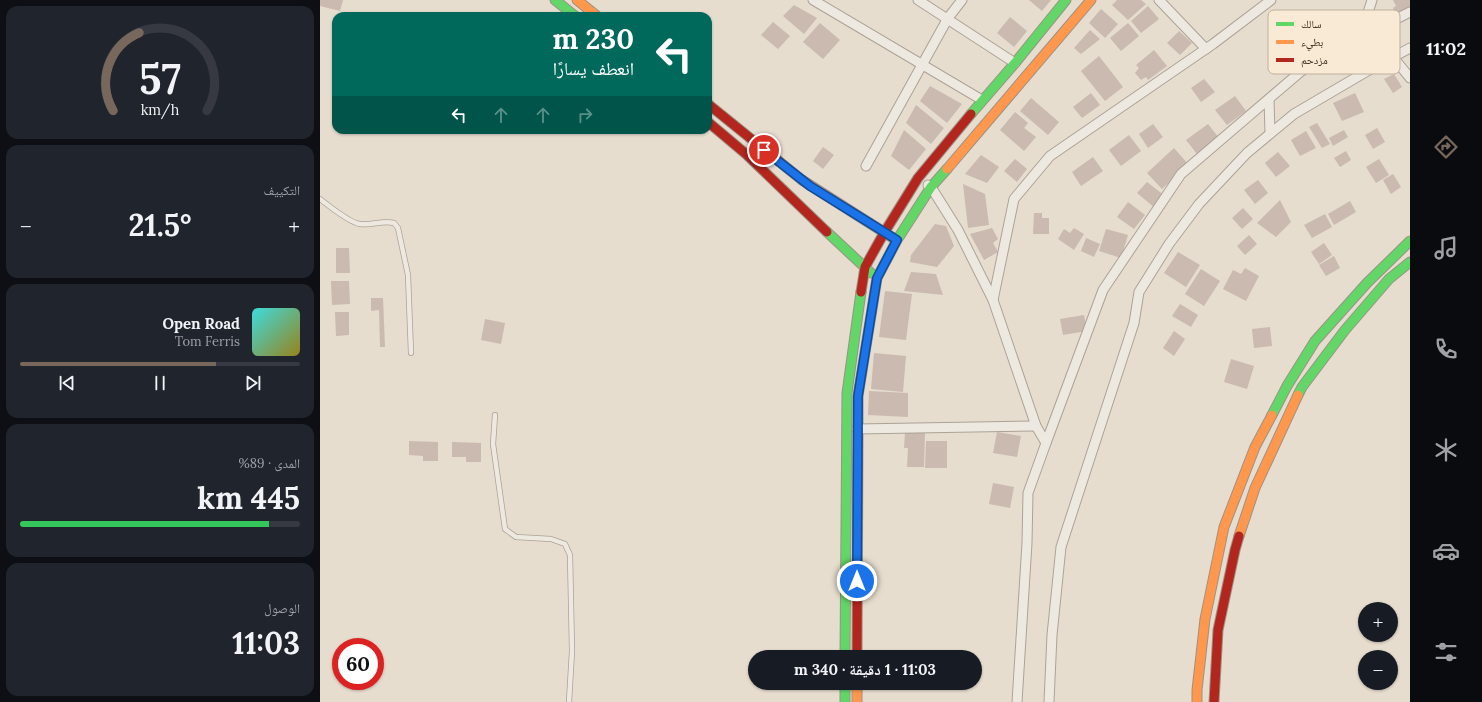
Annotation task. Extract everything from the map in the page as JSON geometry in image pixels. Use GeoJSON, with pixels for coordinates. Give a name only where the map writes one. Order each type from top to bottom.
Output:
{"type":"FeatureCollection","features":[{"type":"Feature","properties":{"kind":"main road"},"geometry":{"type":"LineString","coordinates":[[555,0],[570,12]]}},
{"type":"Feature","properties":{"kind":"main road"},"geometry":{"type":"LineString","coordinates":[[577,0],[592,12]]}},
{"type":"Feature","properties":{"kind":"main road"},"geometry":{"type":"LineString","coordinates":[[845,650],[847,394],[856,321],[865,267],[918,178],[1066,0]]}},
{"type":"Feature","properties":{"kind":"main road"},"geometry":{"type":"LineString","coordinates":[[857,650],[858,396],[877,278],[897,240],[931,187],[969,145],[1091,0]]}},
{"type":"Feature","properties":{"kind":"main road"},"geometry":{"type":"LineString","coordinates":[[712,107],[810,186],[897,240]]}},
{"type":"Feature","properties":{"kind":"main road"},"geometry":{"type":"LineString","coordinates":[[712,125],[746,154],[877,278]]}},
{"type":"Feature","properties":{"kind":"main road"},"geometry":{"type":"LineString","coordinates":[[1197,702],[1205,619],[1224,526],[1255,447],[1287,386],[1315,341],[1367,283],[1410,242]]}},
{"type":"Feature","properties":{"kind":"main road"},"geometry":{"type":"LineString","coordinates":[[1214,702],[1218,630],[1235,550],[1255,488],[1302,387],[1350,324],[1389,280],[1410,262]]}},
{"type":"Feature","properties":{"kind":"main road"},"geometry":{"type":"LineString","coordinates":[[845,690],[845,702]]}},
{"type":"Feature","properties":{"kind":"main road"},"geometry":{"type":"LineString","coordinates":[[857,690],[857,702]]}},
{"type":"Feature","properties":{"kind":"street"},"geometry":{"type":"LineString","coordinates":[[813,0],[982,100]]}},
{"type":"Feature","properties":{"kind":"street"},"geometry":{"type":"LineString","coordinates":[[918,0],[948,18],[1015,63]]}},
{"type":"Feature","properties":{"kind":"street"},"geometry":{"type":"LineString","coordinates":[[866,166],[948,18],[962,0]]}},
{"type":"Feature","properties":{"kind":"street"},"geometry":{"type":"LineString","coordinates":[[1159,0],[1206,49]]}},
{"type":"Feature","properties":{"kind":"street"},"geometry":{"type":"LineString","coordinates":[[993,300],[1014,199],[1050,156],[1206,49],[1271,0]]}},
{"type":"Feature","properties":{"kind":"street"},"geometry":{"type":"LineString","coordinates":[[1369,10],[1372,0]]}},
{"type":"Feature","properties":{"kind":"street"},"geometry":{"type":"LineString","coordinates":[[1400,17],[1410,12]]}},
{"type":"Feature","properties":{"kind":"street"},"geometry":{"type":"LineString","coordinates":[[1400,53],[1410,48]]}},
{"type":"Feature","properties":{"kind":"street"},"geometry":{"type":"LineString","coordinates":[[1400,66],[1410,78]]}},
{"type":"Feature","properties":{"kind":"street"},"geometry":{"type":"LineString","coordinates":[[1018,702],[1027,543],[1028,492],[1102,290],[1181,174],[1298,74]]}},
{"type":"Feature","properties":{"kind":"street"},"geometry":{"type":"LineString","coordinates":[[1049,702],[1052,635],[1061,547],[1134,323],[1139,292],[1169,244],[1199,204],[1247,153],[1294,114],[1363,74]]}},
{"type":"Feature","properties":{"kind":"street"},"geometry":{"type":"LineString","coordinates":[[1269,99],[1270,133]]}},
{"type":"Feature","properties":{"kind":"street"},"geometry":{"type":"LineString","coordinates":[[918,178],[931,187],[958,230],[993,300],[1036,426],[1046,442]]}},
{"type":"Feature","properties":{"kind":"street"},"geometry":{"type":"LineString","coordinates":[[858,429],[1036,426]]}},
{"type":"Feature","properties":{"kind":"lane"},"geometry":{"type":"LineString","coordinates":[[320,199],[353,222],[361,224],[387,221],[394,223],[398,228],[408,275],[411,353]]}},
{"type":"Feature","properties":{"kind":"lane"},"geometry":{"type":"LineString","coordinates":[[495,415],[493,444],[505,528],[516,537],[551,539],[565,544],[570,555],[572,651],[569,702]]}},
{"type":"Feature","properties":{"kind":"building"},"geometry":{"type":"Polygon","coordinates":[[[320,0],[343,0],[340,11],[320,6],[320,0]]]}},
{"type":"Feature","properties":{"kind":"building"},"geometry":{"type":"Polygon","coordinates":[[[1029,0],[1051,0],[1042,11],[1029,0]]]}},
{"type":"Feature","properties":{"kind":"building"},"geometry":{"type":"Polygon","coordinates":[[[1117,0],[1141,0],[1146,4],[1128,20],[1112,5],[1117,0]]]}},
{"type":"Feature","properties":{"kind":"building"},"geometry":{"type":"Polygon","coordinates":[[[1393,0],[1410,0],[1410,8],[1400,13],[1400,10],[1394,10],[1393,8],[1396,6],[1393,0]]]}},
{"type":"Feature","properties":{"kind":"building"},"geometry":{"type":"Polygon","coordinates":[[[794,5],[817,18],[804,34],[783,16],[794,5]]]}},
{"type":"Feature","properties":{"kind":"building"},"geometry":{"type":"Polygon","coordinates":[[[1148,6],[1159,19],[1141,33],[1131,21],[1148,6]]]}},
{"type":"Feature","properties":{"kind":"building"},"geometry":{"type":"Polygon","coordinates":[[[1101,9],[1118,24],[1105,38],[1089,23],[1101,9]]]}},
{"type":"Feature","properties":{"kind":"building"},"geometry":{"type":"Polygon","coordinates":[[[1010,17],[1027,31],[1014,47],[997,33],[1010,17]]]}},
{"type":"Feature","properties":{"kind":"building"},"geometry":{"type":"Polygon","coordinates":[[[773,22],[790,36],[778,49],[761,35],[773,22]]]}},
{"type":"Feature","properties":{"kind":"building"},"geometry":{"type":"Polygon","coordinates":[[[820,23],[840,40],[823,59],[803,42],[820,23]]]}},
{"type":"Feature","properties":{"kind":"building"},"geometry":{"type":"Polygon","coordinates":[[[1128,23],[1139,36],[1121,51],[1110,38],[1128,23]]]}},
{"type":"Feature","properties":{"kind":"building"},"geometry":{"type":"Polygon","coordinates":[[[1090,30],[1100,39],[1081,54],[1074,48],[1090,30]]]}},
{"type":"Feature","properties":{"kind":"building"},"geometry":{"type":"Polygon","coordinates":[[[1179,31],[1192,43],[1180,55],[1167,43],[1179,31]]]}},
{"type":"Feature","properties":{"kind":"building"},"geometry":{"type":"Polygon","coordinates":[[[1154,50],[1167,66],[1148,80],[1146,77],[1141,80],[1135,73],[1139,68],[1136,65],[1154,50]]]}},
{"type":"Feature","properties":{"kind":"building"},"geometry":{"type":"Polygon","coordinates":[[[1099,56],[1123,87],[1105,101],[1081,71],[1099,56]]]}},
{"type":"Feature","properties":{"kind":"building"},"geometry":{"type":"Polygon","coordinates":[[[1394,74],[1402,87],[1393,93],[1384,79],[1394,74]]]}},
{"type":"Feature","properties":{"kind":"building"},"geometry":{"type":"Polygon","coordinates":[[[1204,79],[1215,92],[1201,102],[1191,88],[1204,79]]]}},
{"type":"Feature","properties":{"kind":"building"},"geometry":{"type":"Polygon","coordinates":[[[930,86],[962,104],[947,123],[920,101],[930,86]]]}},
{"type":"Feature","properties":{"kind":"building"},"geometry":{"type":"Polygon","coordinates":[[[1091,93],[1100,105],[1082,118],[1073,107],[1091,93]]]}},
{"type":"Feature","properties":{"kind":"building"},"geometry":{"type":"Polygon","coordinates":[[[1355,93],[1364,112],[1342,121],[1333,103],[1355,93]]]}},
{"type":"Feature","properties":{"kind":"building"},"geometry":{"type":"Polygon","coordinates":[[[1235,96],[1246,111],[1227,125],[1215,110],[1235,96]]]}},
{"type":"Feature","properties":{"kind":"building"},"geometry":{"type":"Polygon","coordinates":[[[1031,98],[1059,122],[1048,135],[1020,111],[1031,98]]]}},
{"type":"Feature","properties":{"kind":"building"},"geometry":{"type":"Polygon","coordinates":[[[916,105],[944,128],[931,144],[906,123],[916,105]]]}},
{"type":"Feature","properties":{"kind":"building"},"geometry":{"type":"Polygon","coordinates":[[[1015,112],[1028,123],[1024,128],[1036,137],[1024,151],[1000,130],[1015,112]]]}},
{"type":"Feature","properties":{"kind":"building"},"geometry":{"type":"Polygon","coordinates":[[[1317,123],[1330,144],[1322,148],[1309,127],[1317,123]]]}},
{"type":"Feature","properties":{"kind":"building"},"geometry":{"type":"Polygon","coordinates":[[[1153,124],[1163,137],[1148,148],[1139,134],[1153,124]]]}},
{"type":"Feature","properties":{"kind":"building"},"geometry":{"type":"Polygon","coordinates":[[[1208,124],[1219,138],[1197,154],[1186,140],[1208,124]]]}},
{"type":"Feature","properties":{"kind":"building"},"geometry":{"type":"Polygon","coordinates":[[[1377,128],[1385,142],[1373,149],[1365,135],[1377,128]]]}},
{"type":"Feature","properties":{"kind":"building"},"geometry":{"type":"Polygon","coordinates":[[[904,130],[926,149],[909,170],[891,156],[904,130]]]}},
{"type":"Feature","properties":{"kind":"building"},"geometry":{"type":"Polygon","coordinates":[[[1344,130],[1348,137],[1333,146],[1329,138],[1344,130]]]}},
{"type":"Feature","properties":{"kind":"building"},"geometry":{"type":"Polygon","coordinates":[[[1306,131],[1316,148],[1300,156],[1291,140],[1306,131]]]}},
{"type":"Feature","properties":{"kind":"building"},"geometry":{"type":"Polygon","coordinates":[[[1129,135],[1141,151],[1121,166],[1109,150],[1129,135]]]}},
{"type":"Feature","properties":{"kind":"building"},"geometry":{"type":"Polygon","coordinates":[[[823,147],[834,155],[823,169],[813,161],[823,147]]]}},
{"type":"Feature","properties":{"kind":"building"},"geometry":{"type":"Polygon","coordinates":[[[1174,148],[1188,164],[1162,189],[1147,173],[1174,148]]]}},
{"type":"Feature","properties":{"kind":"building"},"geometry":{"type":"Polygon","coordinates":[[[1346,151],[1351,160],[1340,167],[1334,158],[1346,151]]]}},
{"type":"Feature","properties":{"kind":"building"},"geometry":{"type":"Polygon","coordinates":[[[1278,152],[1290,166],[1276,177],[1265,163],[1278,152]]]}},
{"type":"Feature","properties":{"kind":"building"},"geometry":{"type":"Polygon","coordinates":[[[981,155],[999,167],[987,183],[965,174],[981,155]]]}},
{"type":"Feature","properties":{"kind":"building"},"geometry":{"type":"Polygon","coordinates":[[[1093,157],[1103,171],[1081,186],[1072,172],[1093,157]]]}},
{"type":"Feature","properties":{"kind":"building"},"geometry":{"type":"Polygon","coordinates":[[[1015,159],[1027,169],[1017,182],[1004,171],[1015,159]]]}},
{"type":"Feature","properties":{"kind":"building"},"geometry":{"type":"Polygon","coordinates":[[[1379,159],[1389,175],[1376,183],[1366,167],[1379,159]]]}},
{"type":"Feature","properties":{"kind":"building"},"geometry":{"type":"Polygon","coordinates":[[[1393,174],[1401,187],[1391,194],[1383,180],[1393,174]]]}},
{"type":"Feature","properties":{"kind":"building"},"geometry":{"type":"Polygon","coordinates":[[[1258,180],[1268,193],[1255,204],[1244,190],[1258,180]]]}},
{"type":"Feature","properties":{"kind":"building"},"geometry":{"type":"Polygon","coordinates":[[[1147,182],[1165,196],[1155,208],[1137,193],[1147,182]]]}},
{"type":"Feature","properties":{"kind":"building"},"geometry":{"type":"Polygon","coordinates":[[[963,184],[985,194],[989,225],[968,228],[963,184]]]}},
{"type":"Feature","properties":{"kind":"building"},"geometry":{"type":"Polygon","coordinates":[[[1280,200],[1291,222],[1276,237],[1257,223],[1280,200]]]}},
{"type":"Feature","properties":{"kind":"building"},"geometry":{"type":"Polygon","coordinates":[[[1350,201],[1356,212],[1334,225],[1328,214],[1350,201]]]}},
{"type":"Feature","properties":{"kind":"building"},"geometry":{"type":"Polygon","coordinates":[[[1128,202],[1145,215],[1134,229],[1117,217],[1128,202]]]}},
{"type":"Feature","properties":{"kind":"building"},"geometry":{"type":"Polygon","coordinates":[[[1243,208],[1253,219],[1242,229],[1232,218],[1243,208]]]}},
{"type":"Feature","properties":{"kind":"building"},"geometry":{"type":"Polygon","coordinates":[[[1034,213],[1042,213],[1042,218],[1049,218],[1049,234],[1033,234],[1034,213]]]}},
{"type":"Feature","properties":{"kind":"building"},"geometry":{"type":"Polygon","coordinates":[[[1325,214],[1332,227],[1312,238],[1304,225],[1325,214]]]}},
{"type":"Feature","properties":{"kind":"building"},"geometry":{"type":"Polygon","coordinates":[[[935,224],[946,226],[954,246],[937,267],[910,262],[911,255],[935,224]]]}},
{"type":"Feature","properties":{"kind":"building"},"geometry":{"type":"Polygon","coordinates":[[[992,228],[998,239],[993,243],[998,252],[984,260],[970,234],[992,228]]]}},
{"type":"Feature","properties":{"kind":"building"},"geometry":{"type":"Polygon","coordinates":[[[1074,228],[1084,234],[1074,250],[1058,239],[1064,229],[1070,233],[1074,228]]]}},
{"type":"Feature","properties":{"kind":"building"},"geometry":{"type":"Polygon","coordinates":[[[1106,229],[1128,235],[1121,258],[1099,251],[1106,229]]]}},
{"type":"Feature","properties":{"kind":"building"},"geometry":{"type":"Polygon","coordinates":[[[1249,235],[1257,244],[1245,255],[1237,246],[1249,235]]]}},
{"type":"Feature","properties":{"kind":"building"},"geometry":{"type":"Polygon","coordinates":[[[1086,238],[1100,244],[1094,257],[1081,251],[1086,238]]]}},
{"type":"Feature","properties":{"kind":"building"},"geometry":{"type":"Polygon","coordinates":[[[1324,243],[1332,255],[1319,264],[1311,252],[1324,243]]]}},
{"type":"Feature","properties":{"kind":"building"},"geometry":{"type":"Polygon","coordinates":[[[336,248],[349,248],[350,273],[336,273],[336,248]]]}},
{"type":"Feature","properties":{"kind":"building"},"geometry":{"type":"Polygon","coordinates":[[[1178,252],[1200,265],[1186,287],[1164,273],[1178,252]]]}},
{"type":"Feature","properties":{"kind":"building"},"geometry":{"type":"Polygon","coordinates":[[[1334,256],[1340,268],[1326,276],[1319,265],[1334,256]]]}},
{"type":"Feature","properties":{"kind":"building"},"geometry":{"type":"Polygon","coordinates":[[[1245,268],[1259,276],[1246,301],[1223,289],[1233,270],[1241,274],[1245,268]]]}},
{"type":"Feature","properties":{"kind":"building"},"geometry":{"type":"Polygon","coordinates":[[[1201,269],[1220,281],[1204,306],[1185,294],[1201,269]]]}},
{"type":"Feature","properties":{"kind":"building"},"geometry":{"type":"Polygon","coordinates":[[[911,272],[936,274],[943,295],[904,291],[911,272]]]}},
{"type":"Feature","properties":{"kind":"building"},"geometry":{"type":"Polygon","coordinates":[[[331,281],[349,281],[350,304],[332,305],[331,281]]]}},
{"type":"Feature","properties":{"kind":"building"},"geometry":{"type":"Polygon","coordinates":[[[885,291],[912,294],[906,340],[879,337],[885,291]]]}},
{"type":"Feature","properties":{"kind":"building"},"geometry":{"type":"Polygon","coordinates":[[[371,298],[383,298],[385,347],[380,347],[379,310],[371,311],[371,298]]]}},
{"type":"Feature","properties":{"kind":"building"},"geometry":{"type":"Polygon","coordinates":[[[1180,304],[1198,315],[1191,327],[1172,316],[1180,304]]]}},
{"type":"Feature","properties":{"kind":"building"},"geometry":{"type":"Polygon","coordinates":[[[335,312],[349,312],[349,335],[336,336],[335,312]]]}},
{"type":"Feature","properties":{"kind":"building"},"geometry":{"type":"Polygon","coordinates":[[[1084,315],[1087,331],[1063,335],[1060,319],[1084,315]]]}},
{"type":"Feature","properties":{"kind":"building"},"geometry":{"type":"Polygon","coordinates":[[[485,319],[505,323],[501,344],[481,340],[485,319]]]}},
{"type":"Feature","properties":{"kind":"building"},"geometry":{"type":"Polygon","coordinates":[[[1270,327],[1272,346],[1254,348],[1252,329],[1270,327]]]}},
{"type":"Feature","properties":{"kind":"building"},"geometry":{"type":"Polygon","coordinates":[[[1174,331],[1185,339],[1174,356],[1163,348],[1174,331]]]}},
{"type":"Feature","properties":{"kind":"building"},"geometry":{"type":"Polygon","coordinates":[[[874,353],[906,356],[903,392],[871,389],[874,353]]]}},
{"type":"Feature","properties":{"kind":"building"},"geometry":{"type":"Polygon","coordinates":[[[1231,359],[1254,366],[1247,389],[1224,382],[1231,359]]]}},
{"type":"Feature","properties":{"kind":"building"},"geometry":{"type":"Polygon","coordinates":[[[869,391],[908,393],[908,417],[868,415],[869,391]]]}},
{"type":"Feature","properties":{"kind":"building"},"geometry":{"type":"Polygon","coordinates":[[[997,432],[1021,436],[1017,457],[993,453],[997,432]]]}},
{"type":"Feature","properties":{"kind":"building"},"geometry":{"type":"Polygon","coordinates":[[[905,433],[925,433],[924,467],[907,467],[908,448],[904,448],[905,433]]]}},
{"type":"Feature","properties":{"kind":"building"},"geometry":{"type":"Polygon","coordinates":[[[409,441],[438,442],[438,461],[423,461],[423,456],[409,455],[409,441]]]}},
{"type":"Feature","properties":{"kind":"building"},"geometry":{"type":"Polygon","coordinates":[[[926,441],[947,441],[947,468],[925,468],[926,441]]]}},
{"type":"Feature","properties":{"kind":"building"},"geometry":{"type":"Polygon","coordinates":[[[452,442],[481,443],[481,462],[466,462],[466,457],[452,457],[452,442]]]}},
{"type":"Feature","properties":{"kind":"building"},"geometry":{"type":"Polygon","coordinates":[[[993,483],[1014,487],[1010,508],[989,504],[993,483]]]}},
{"type":"Feature","properties":{"kind":"traffic: fast"},"geometry":{"type":"LineString","coordinates":[[555,0],[570,12]]}},
{"type":"Feature","properties":{"kind":"traffic: fast"},"geometry":{"type":"LineString","coordinates":[[971,114],[1066,0]]}},
{"type":"Feature","properties":{"kind":"traffic: fast"},"geometry":{"type":"LineString","coordinates":[[858,429],[858,396],[877,278],[897,240],[931,187],[947,169]]}},
{"type":"Feature","properties":{"kind":"traffic: fast"},"geometry":{"type":"LineString","coordinates":[[827,232],[871,273]]}},
{"type":"Feature","properties":{"kind":"traffic: fast"},"geometry":{"type":"LineString","coordinates":[[1272,415],[1287,386],[1315,341],[1367,283],[1410,241]]}},
{"type":"Feature","properties":{"kind":"traffic: fast"},"geometry":{"type":"LineString","coordinates":[[1298,395],[1302,387],[1345,330],[1389,279],[1410,262]]}},
{"type":"Feature","properties":{"kind":"traffic: fast"},"geometry":{"type":"LineString","coordinates":[[845,650],[847,393],[861,292]]}},
{"type":"Feature","properties":{"kind":"traffic: fast"},"geometry":{"type":"LineString","coordinates":[[845,690],[845,702]]}},
{"type":"Feature","properties":{"kind":"traffic: slow"},"geometry":{"type":"LineString","coordinates":[[577,0],[592,12]]}},
{"type":"Feature","properties":{"kind":"traffic: slow"},"geometry":{"type":"LineString","coordinates":[[947,169],[1091,0]]}},
{"type":"Feature","properties":{"kind":"traffic: slow"},"geometry":{"type":"LineString","coordinates":[[802,180],[893,238]]}},
{"type":"Feature","properties":{"kind":"traffic: slow"},"geometry":{"type":"LineString","coordinates":[[1239,536],[1255,488],[1298,395]]}},
{"type":"Feature","properties":{"kind":"traffic: slow"},"geometry":{"type":"LineString","coordinates":[[1197,702],[1205,619],[1224,527],[1255,447],[1272,415]]}},
{"type":"Feature","properties":{"kind":"traffic: slow"},"geometry":{"type":"LineString","coordinates":[[857,690],[857,702]]}},
{"type":"Feature","properties":{"kind":"traffic: jam"},"geometry":{"type":"LineString","coordinates":[[712,107],[802,180]]}},
{"type":"Feature","properties":{"kind":"traffic: jam"},"geometry":{"type":"LineString","coordinates":[[861,292],[865,267],[884,233],[918,178],[971,114]]}},
{"type":"Feature","properties":{"kind":"traffic: jam"},"geometry":{"type":"LineString","coordinates":[[712,125],[746,154],[827,232]]}},
{"type":"Feature","properties":{"kind":"traffic: jam"},"geometry":{"type":"LineString","coordinates":[[857,650],[858,429]]}},
{"type":"Feature","properties":{"kind":"traffic: jam"},"geometry":{"type":"LineString","coordinates":[[1214,702],[1218,630],[1239,536]]}},
{"type":"Feature","properties":{"kind":"route"},"geometry":{"type":"LineString","coordinates":[[764,150],[810,186],[897,240],[877,278],[858,396],[857,581]]}}]}
